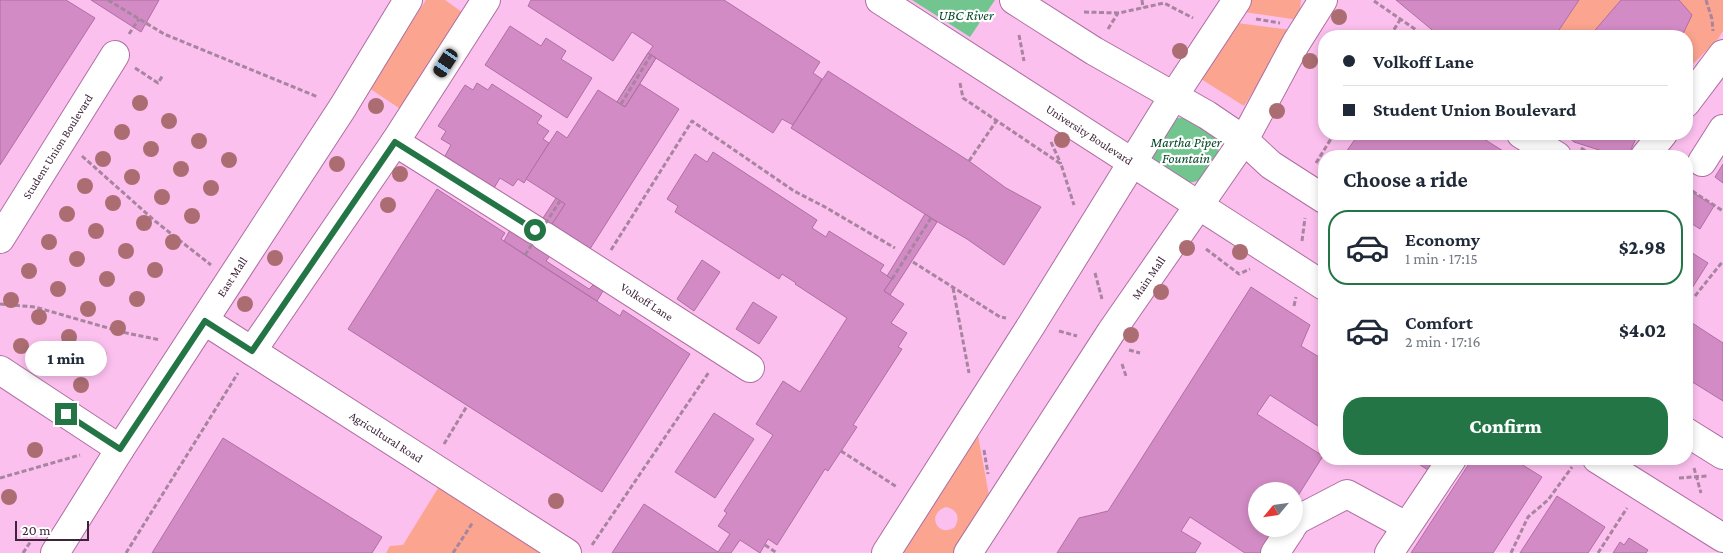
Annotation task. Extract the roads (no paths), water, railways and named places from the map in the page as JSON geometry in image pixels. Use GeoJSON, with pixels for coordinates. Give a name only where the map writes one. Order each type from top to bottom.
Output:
{"type":"FeatureCollection","features":[{"type":"Feature","properties":{"kind":"street","name":"East Mall"},"geometry":{"type":"LineString","coordinates":[[55,553],[120,449],[205,321],[342,107],[408,0]]}},
{"type":"Feature","properties":{"kind":"street"},"geometry":{"type":"LineString","coordinates":[[252,351],[395,142],[486,0]]}},
{"type":"Feature","properties":{"kind":"street","name":"University Boulevard"},"geometry":{"type":"LineString","coordinates":[[880,0],[1318,282]]}},
{"type":"Feature","properties":{"kind":"street"},"geometry":{"type":"LineString","coordinates":[[1014,0],[1094,51],[1207,115],[1244,140],[1271,165],[1318,195]]}},
{"type":"Feature","properties":{"kind":"street","name":"Main Mall"},"geometry":{"type":"LineString","coordinates":[[968,553],[1111,332],[1244,140],[1306,26],[1323,0]]}},
{"type":"Feature","properties":{"kind":"street"},"geometry":{"type":"LineString","coordinates":[[886,553],[1173,97],[1227,15]]}},
{"type":"Feature","properties":{"kind":"street"},"geometry":{"type":"LineString","coordinates":[[1693,95],[1723,54]]}},
{"type":"Feature","properties":{"kind":"street","name":"Student Union Boulevard"},"geometry":{"type":"LineString","coordinates":[[0,239],[115,55]]}},
{"type":"Feature","properties":{"kind":"street"},"geometry":{"type":"LineString","coordinates":[[1702,162],[1723,129]]}},
{"type":"Feature","properties":{"kind":"street"},"geometry":{"type":"LineString","coordinates":[[1530,140],[1547,150]]}},
{"type":"Feature","properties":{"kind":"street"},"geometry":{"type":"LineString","coordinates":[[1650,150],[1657,140]]}},
{"type":"Feature","properties":{"kind":"street","name":"Volkoff Lane"},"geometry":{"type":"LineString","coordinates":[[395,142],[750,368]]}},
{"type":"Feature","properties":{"kind":"street","name":"Agricultural Road"},"geometry":{"type":"LineString","coordinates":[[205,321],[486,501],[578,550]]}},
{"type":"Feature","properties":{"kind":"street"},"geometry":{"type":"LineString","coordinates":[[0,370],[120,449]]}},
{"type":"Feature","properties":{"kind":"street"},"geometry":{"type":"LineString","coordinates":[[1693,436],[1723,455]]}},
{"type":"Feature","properties":{"kind":"street"},"geometry":{"type":"LineString","coordinates":[[1388,553],[1448,465]]}},
{"type":"Feature","properties":{"kind":"street"},"geometry":{"type":"LineString","coordinates":[[1592,465],[1640,486],[1717,534]]}},
{"type":"Feature","properties":{"kind":"street"},"geometry":{"type":"LineString","coordinates":[[1303,517],[1347,494],[1406,526]]}},
{"type":"Feature","properties":{"kind":"street"},"geometry":{"type":"LineString","coordinates":[[1276,553],[1285,538]]}},
{"type":"Feature","properties":{"kind":"water","name":"UBC River"},"geometry":{"type":"Polygon","coordinates":[[[912,0],[995,0],[970,37],[912,0]]]}},
{"type":"Feature","properties":{"kind":"water","name":"Martha Piper Fountain"},"geometry":{"type":"Polygon","coordinates":[[[1184,117],[1210,129],[1218,142],[1218,155],[1210,173],[1201,179],[1187,183],[1154,162],[1152,152],[1174,119],[1184,117]]]}}]}
